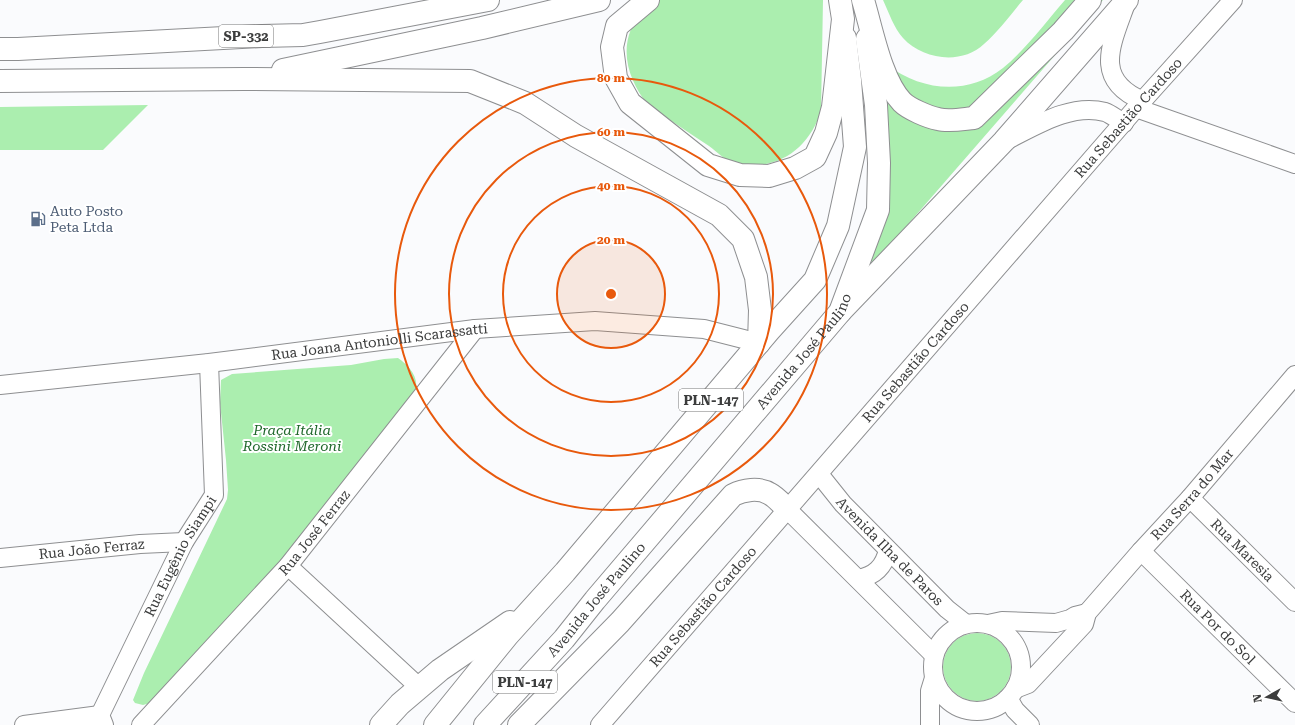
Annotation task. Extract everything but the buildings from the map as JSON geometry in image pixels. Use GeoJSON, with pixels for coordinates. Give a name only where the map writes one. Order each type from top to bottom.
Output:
{"type":"FeatureCollection","features":[{"type":"Feature","properties":{"kind":"main road","name":"SP-332"},"geometry":{"type":"LineString","coordinates":[[0,49],[303,35],[488,0]]}},
{"type":"Feature","properties":{"kind":"main road"},"geometry":{"type":"LineString","coordinates":[[243,79],[482,28],[600,0]]}},
{"type":"Feature","properties":{"kind":"main road"},"geometry":{"type":"LineString","coordinates":[[648,0],[617,26],[612,47],[616,78],[630,104],[708,165],[740,176],[769,176],[795,168],[814,157],[826,133],[833,107],[841,9]]}},
{"type":"Feature","properties":{"kind":"main road"},"geometry":{"type":"LineString","coordinates":[[863,0],[885,74],[892,88],[903,103],[909,107],[921,114],[938,120],[945,120],[974,118],[1063,31],[1090,0]]}},
{"type":"Feature","properties":{"kind":"main road","name":"Avenida José Paulino"},"geometry":{"type":"LineString","coordinates":[[486,725],[564,639],[595,600],[840,312],[878,210],[879,163],[876,105],[863,0]]}},
{"type":"Feature","properties":{"kind":"main road"},"geometry":{"type":"LineString","coordinates":[[840,312],[1004,141],[1127,0]]}},
{"type":"Feature","properties":{"kind":"main road","name":"PLN-147"},"geometry":{"type":"LineString","coordinates":[[435,725],[508,635],[565,572],[759,343],[815,280],[838,226],[855,147],[850,80],[841,9]]}},
{"type":"Feature","properties":{"kind":"main road"},"geometry":{"type":"LineString","coordinates":[[0,81],[243,79],[470,81],[525,103],[576,136],[719,215],[743,239],[756,277],[760,310],[759,343]]}},
{"type":"Feature","properties":{"kind":"main road"},"geometry":{"type":"LineString","coordinates":[[519,725],[620,622],[733,495],[741,491],[761,491],[770,494],[787,509]]}},
{"type":"Feature","properties":{"kind":"main road"},"geometry":{"type":"LineString","coordinates":[[381,725],[400,704],[440,670],[534,606]]}},
{"type":"Feature","properties":{"kind":"main road"},"geometry":{"type":"LineString","coordinates":[[511,725],[564,639]]}},
{"type":"Feature","properties":{"kind":"street"},"geometry":{"type":"LineString","coordinates":[[1127,0],[1110,46],[1109,60],[1112,76],[1121,88],[1135,98],[1140,105],[1295,164]]}},
{"type":"Feature","properties":{"kind":"street","name":"Rua Sebastião Cardoso"},"geometry":{"type":"LineString","coordinates":[[600,725],[1124,123],[1233,0]]}},
{"type":"Feature","properties":{"kind":"street"},"geometry":{"type":"LineString","coordinates":[[1004,141],[1070,112],[1091,109],[1106,113],[1124,123]]}},
{"type":"Feature","properties":{"kind":"street","name":"Rua Joana Antoniolli Scarassatti"},"geometry":{"type":"LineString","coordinates":[[0,385],[209,363],[475,329],[595,321],[704,329],[759,343]]}},
{"type":"Feature","properties":{"kind":"street","name":"Rua José Ferraz"},"geometry":{"type":"LineString","coordinates":[[141,725],[288,566],[475,329]]}},
{"type":"Feature","properties":{"kind":"street","name":"Rua Eugênio Siampi"},"geometry":{"type":"LineString","coordinates":[[102,720],[184,542],[214,496],[209,363]]}},
{"type":"Feature","properties":{"kind":"street","name":"Rua Serra do Mar"},"geometry":{"type":"LineString","coordinates":[[1007,698],[1028,684],[1084,624],[1087,613],[1190,498],[1295,375]]}},
{"type":"Feature","properties":{"kind":"street","name":"Avenida Ilha de Paros"},"geometry":{"type":"LineString","coordinates":[[818,474],[842,504],[947,609],[966,624]]}},
{"type":"Feature","properties":{"kind":"street","name":"Rua Maresia"},"geometry":{"type":"LineString","coordinates":[[1190,498],[1295,602]]}},
{"type":"Feature","properties":{"kind":"street"},"geometry":{"type":"LineString","coordinates":[[787,509],[934,655]]}},
{"type":"Feature","properties":{"kind":"street","name":"Rua João Ferraz"},"geometry":{"type":"LineString","coordinates":[[0,558],[133,544],[184,542]]}},
{"type":"Feature","properties":{"kind":"street"},"geometry":{"type":"LineString","coordinates":[[858,579],[866,578],[879,570],[884,564],[888,550]]}},
{"type":"Feature","properties":{"kind":"street","name":"Rua Por do Sol"},"geometry":{"type":"LineString","coordinates":[[1141,551],[1295,703]]}},
{"type":"Feature","properties":{"kind":"street"},"geometry":{"type":"LineString","coordinates":[[288,566],[420,688]]}},
{"type":"Feature","properties":{"kind":"street","name":"Rua Serra do Mar"},"geometry":{"type":"LineString","coordinates":[[988,624],[1002,621],[1056,623],[1087,613]]}},
{"type":"Feature","properties":{"kind":"street"},"geometry":{"type":"LineString","coordinates":[[984,725],[997,713],[1007,698],[1019,679],[1021,667],[1020,656],[1015,645],[1008,636],[999,629],[988,624],[966,624],[955,628],[946,635],[939,644],[934,655],[933,666],[934,678],[938,688],[945,698],[954,705],[976,711],[988,710],[1007,698]]}},
{"type":"Feature","properties":{"kind":"street"},"geometry":{"type":"LineString","coordinates":[[930,725],[930,691],[934,678]]}},
{"type":"Feature","properties":{"kind":"street"},"geometry":{"type":"LineString","coordinates":[[1007,698],[1015,710],[1030,725]]}},
{"type":"Feature","properties":{"kind":"street"},"geometry":{"type":"LineString","coordinates":[[24,725],[102,720]]}},
{"type":"Feature","properties":{"kind":"green space"},"geometry":{"type":"Polygon","coordinates":[[[649,0],[823,0],[821,111],[817,123],[803,143],[795,151],[774,162],[762,165],[737,164],[724,158],[709,146],[648,105],[632,79],[627,59],[627,49],[632,25],[649,0]]]}},
{"type":"Feature","properties":{"kind":"green space"},"geometry":{"type":"Polygon","coordinates":[[[883,0],[1023,0],[989,39],[975,51],[965,55],[943,57],[921,51],[903,38],[897,30],[883,0]]]}},
{"type":"Feature","properties":{"kind":"green space"},"geometry":{"type":"Polygon","coordinates":[[[1065,0],[1103,0],[870,268],[877,234],[887,65],[901,74],[930,85],[945,87],[975,83],[989,77],[1011,61],[1028,44],[1065,0]]]}},
{"type":"Feature","properties":{"kind":"green space"},"geometry":{"type":"Polygon","coordinates":[[[148,105],[103,150],[0,150],[0,107],[148,105]]]}},
{"type":"Feature","properties":{"kind":"green space","name":"Praça Itália Rossini Meroni"},"geometry":{"type":"Polygon","coordinates":[[[398,358],[405,363],[414,374],[416,388],[408,402],[273,572],[150,703],[143,705],[135,703],[133,700],[144,673],[227,499],[228,490],[226,460],[220,403],[221,380],[232,374],[351,365],[398,358]]]}},
{"type":"Feature","properties":{"kind":"green space"},"geometry":{"type":"Polygon","coordinates":[[[970,633],[984,633],[996,638],[1006,648],[1011,660],[1011,674],[1006,686],[996,696],[984,701],[970,701],[958,696],[948,686],[943,674],[943,660],[948,648],[958,638],[970,633]]]}},
{"type":"Feature","properties":{"kind":"place","name":"Auto Posto Peta Ltda"},"geometry":{"type":"Point","coordinates":[38,219]}}]}
